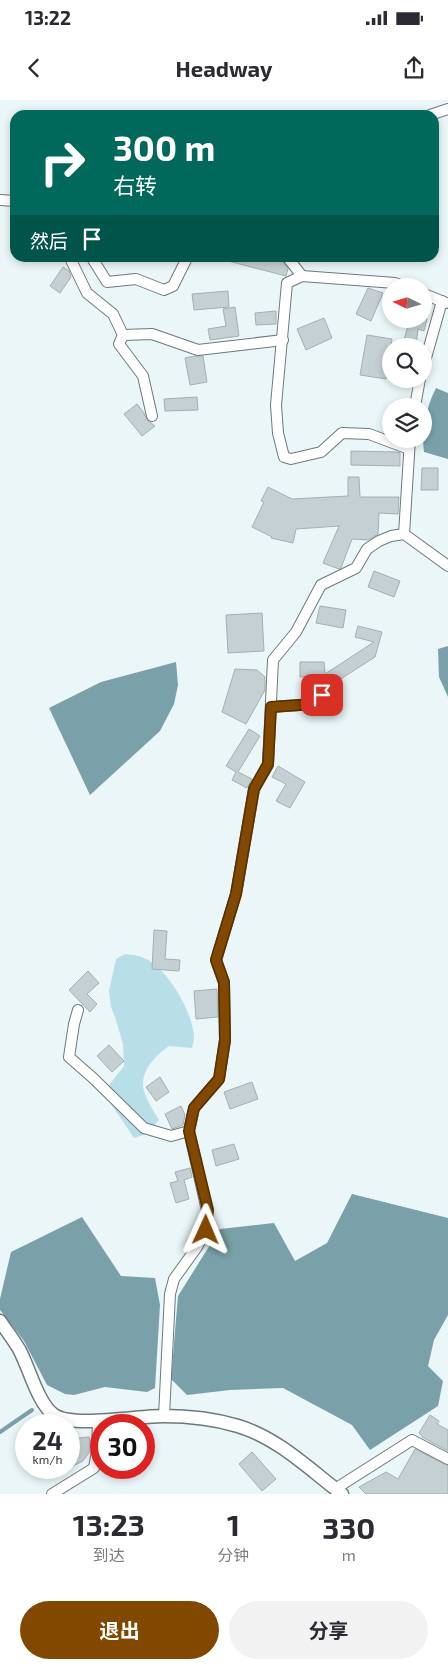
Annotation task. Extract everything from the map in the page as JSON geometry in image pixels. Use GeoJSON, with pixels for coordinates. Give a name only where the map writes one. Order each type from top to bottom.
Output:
{"type":"FeatureCollection","features":[{"type":"Feature","properties":{"kind":"street"},"geometry":{"type":"LineString","coordinates":[[72,262],[87,293],[113,314],[123,334],[119,344],[143,376],[152,416]]}},
{"type":"Feature","properties":{"kind":"street"},"geometry":{"type":"LineString","coordinates":[[94,262],[106,282],[136,279],[164,290],[173,286],[185,262]]}},
{"type":"Feature","properties":{"kind":"street"},"geometry":{"type":"LineString","coordinates":[[291,262],[302,276]]}},
{"type":"Feature","properties":{"kind":"street"},"geometry":{"type":"LineString","coordinates":[[382,282],[302,276],[287,283],[276,405],[278,433],[284,457],[291,459],[321,452],[342,433],[369,434],[382,437]]}},
{"type":"Feature","properties":{"kind":"street"},"geometry":{"type":"LineString","coordinates":[[432,297],[445,302],[432,341]]}},
{"type":"Feature","properties":{"kind":"street"},"geometry":{"type":"LineString","coordinates":[[123,334],[152,334],[198,350],[283,340]]}},
{"type":"Feature","properties":{"kind":"street"},"geometry":{"type":"LineString","coordinates":[[404,534],[409,448]]}},
{"type":"Feature","properties":{"kind":"street"},"geometry":{"type":"LineString","coordinates":[[164,1416],[170,1294],[174,1279],[197,1247],[206,1230],[208,1210],[189,1131],[194,1108],[219,1079],[225,1040],[224,982],[216,960],[236,894],[254,789],[268,764],[273,660],[296,632],[321,585],[356,568],[367,549],[379,541],[391,536],[404,534],[448,566]]}},
{"type":"Feature","properties":{"kind":"street"},"geometry":{"type":"LineString","coordinates":[[271,707],[314,704],[330,685]]}},
{"type":"Feature","properties":{"kind":"street"},"geometry":{"type":"LineString","coordinates":[[78,1010],[69,1058],[94,1078],[144,1128],[171,1136],[189,1131]]}},
{"type":"Feature","properties":{"kind":"street"},"geometry":{"type":"LineString","coordinates":[[0,1321],[19,1349],[41,1398],[53,1415],[64,1420],[90,1420]]}},
{"type":"Feature","properties":{"kind":"street"},"geometry":{"type":"LineString","coordinates":[[155,1417],[209,1420],[238,1426],[268,1439],[302,1461],[339,1492],[412,1440],[448,1459]]}},
{"type":"Feature","properties":{"kind":"street"},"geometry":{"type":"LineString","coordinates":[[52,1494],[90,1470]]}},
{"type":"Feature","properties":{"kind":"shaded area"},"geometry":{"type":"Polygon","coordinates":[[[436,388],[448,393],[448,459],[424,452],[424,448],[432,448],[431,398],[436,388]]]}},
{"type":"Feature","properties":{"kind":"shaded area"},"geometry":{"type":"Polygon","coordinates":[[[448,646],[448,697],[439,677],[438,649],[448,646]]]}},
{"type":"Feature","properties":{"kind":"shaded area"},"geometry":{"type":"Polygon","coordinates":[[[176,662],[178,685],[174,704],[160,731],[90,795],[49,708],[101,682],[176,662]]]}},
{"type":"Feature","properties":{"kind":"shaded area"},"geometry":{"type":"Polygon","coordinates":[[[125,954],[146,959],[164,973],[184,1004],[194,1036],[192,1048],[169,1046],[151,1062],[144,1076],[144,1091],[159,1120],[146,1134],[134,1138],[109,1101],[110,1084],[124,1066],[123,1044],[111,1007],[109,991],[116,959],[125,954]]]}},
{"type":"Feature","properties":{"kind":"shaded area"},"geometry":{"type":"Polygon","coordinates":[[[352,1194],[448,1218],[448,1315],[434,1340],[428,1366],[443,1381],[438,1406],[370,1450],[352,1425],[283,1388],[230,1390],[187,1395],[171,1379],[178,1296],[220,1229],[274,1223],[295,1261],[327,1243],[352,1194]]]}},
{"type":"Feature","properties":{"kind":"shaded area"},"geometry":{"type":"Polygon","coordinates":[[[82,1217],[121,1276],[155,1278],[160,1305],[155,1388],[147,1392],[105,1387],[74,1395],[65,1394],[47,1385],[24,1341],[0,1310],[0,1299],[11,1252],[82,1217]]]}},
{"type":"Feature","properties":{"kind":"building"},"geometry":{"type":"Polygon","coordinates":[[[232,262],[283,262],[288,269],[286,276],[232,262]]]}},
{"type":"Feature","properties":{"kind":"building"},"geometry":{"type":"Polygon","coordinates":[[[63,267],[69,271],[71,277],[60,293],[50,286],[63,267]]]}},
{"type":"Feature","properties":{"kind":"building"},"geometry":{"type":"Polygon","coordinates":[[[368,288],[382,293],[371,321],[356,314],[368,288]]]}},
{"type":"Feature","properties":{"kind":"building"},"geometry":{"type":"Polygon","coordinates":[[[228,291],[229,307],[194,310],[192,294],[228,291]]]}},
{"type":"Feature","properties":{"kind":"building"},"geometry":{"type":"Polygon","coordinates":[[[235,307],[239,336],[210,340],[208,329],[226,326],[223,309],[235,307]]]}},
{"type":"Feature","properties":{"kind":"building"},"geometry":{"type":"Polygon","coordinates":[[[276,311],[276,324],[256,325],[255,313],[276,311]]]}},
{"type":"Feature","properties":{"kind":"building"},"geometry":{"type":"Polygon","coordinates":[[[324,318],[332,338],[306,350],[297,329],[324,318]]]}},
{"type":"Feature","properties":{"kind":"building"},"geometry":{"type":"Polygon","coordinates":[[[407,328],[425,328],[424,331],[418,329],[417,338],[404,338],[407,328]]]}},
{"type":"Feature","properties":{"kind":"building"},"geometry":{"type":"Polygon","coordinates":[[[367,335],[386,338],[382,338],[382,378],[360,375],[367,335]]]}},
{"type":"Feature","properties":{"kind":"building"},"geometry":{"type":"Polygon","coordinates":[[[203,356],[207,382],[190,385],[185,358],[203,356]]]}},
{"type":"Feature","properties":{"kind":"building"},"geometry":{"type":"Polygon","coordinates":[[[197,397],[198,410],[165,411],[164,399],[197,397]]]}},
{"type":"Feature","properties":{"kind":"building"},"geometry":{"type":"Polygon","coordinates":[[[137,404],[147,420],[155,426],[142,436],[124,414],[137,404]]]}},
{"type":"Feature","properties":{"kind":"building"},"geometry":{"type":"Polygon","coordinates":[[[351,451],[397,452],[400,453],[400,466],[351,465],[351,451]]]}},
{"type":"Feature","properties":{"kind":"building"},"geometry":{"type":"Polygon","coordinates":[[[422,468],[438,468],[438,490],[421,490],[422,468]]]}},
{"type":"Feature","properties":{"kind":"building"},"geometry":{"type":"Polygon","coordinates":[[[348,477],[359,477],[360,497],[399,497],[398,514],[379,513],[378,534],[368,540],[352,539],[341,568],[323,563],[339,526],[296,529],[293,543],[271,538],[252,527],[264,502],[261,501],[268,487],[292,499],[348,496],[348,477]]]}},
{"type":"Feature","properties":{"kind":"building"},"geometry":{"type":"Polygon","coordinates":[[[374,571],[400,581],[394,597],[368,587],[374,571]]]}},
{"type":"Feature","properties":{"kind":"building"},"geometry":{"type":"Polygon","coordinates":[[[320,606],[346,610],[343,628],[316,623],[320,606]]]}},
{"type":"Feature","properties":{"kind":"building"},"geometry":{"type":"Polygon","coordinates":[[[262,613],[264,651],[228,653],[226,615],[262,613]]]}},
{"type":"Feature","properties":{"kind":"building"},"geometry":{"type":"Polygon","coordinates":[[[358,626],[382,632],[375,657],[339,680],[337,676],[300,677],[300,662],[324,662],[325,674],[374,642],[355,637],[358,626]]]}},
{"type":"Feature","properties":{"kind":"building"},"geometry":{"type":"Polygon","coordinates":[[[235,669],[257,670],[265,677],[265,690],[246,724],[222,712],[235,669]]]}},
{"type":"Feature","properties":{"kind":"building"},"geometry":{"type":"Polygon","coordinates":[[[249,729],[260,736],[238,772],[252,779],[247,788],[232,780],[236,772],[226,766],[249,729]]]}},
{"type":"Feature","properties":{"kind":"building"},"geometry":{"type":"Polygon","coordinates":[[[278,766],[305,782],[290,808],[276,801],[286,784],[272,777],[278,766]]]}},
{"type":"Feature","properties":{"kind":"building"},"geometry":{"type":"Polygon","coordinates":[[[154,930],[167,931],[165,959],[180,960],[179,971],[152,969],[154,930]]]}},
{"type":"Feature","properties":{"kind":"building"},"geometry":{"type":"Polygon","coordinates":[[[88,971],[99,983],[87,994],[97,1004],[90,1012],[69,990],[88,971]]]}},
{"type":"Feature","properties":{"kind":"building"},"geometry":{"type":"Polygon","coordinates":[[[217,989],[218,1017],[196,1019],[194,991],[217,989]]]}},
{"type":"Feature","properties":{"kind":"building"},"geometry":{"type":"Polygon","coordinates":[[[109,1045],[124,1061],[112,1072],[97,1056],[109,1045]]]}},
{"type":"Feature","properties":{"kind":"building"},"geometry":{"type":"Polygon","coordinates":[[[160,1077],[169,1092],[156,1101],[146,1087],[160,1077]]]}},
{"type":"Feature","properties":{"kind":"building"},"geometry":{"type":"Polygon","coordinates":[[[252,1082],[258,1099],[230,1109],[224,1092],[252,1082]]]}},
{"type":"Feature","properties":{"kind":"building"},"geometry":{"type":"Polygon","coordinates":[[[181,1106],[185,1115],[183,1125],[172,1129],[165,1114],[181,1106]]]}},
{"type":"Feature","properties":{"kind":"building"},"geometry":{"type":"Polygon","coordinates":[[[234,1144],[239,1159],[216,1166],[212,1150],[234,1144]]]}},
{"type":"Feature","properties":{"kind":"building"},"geometry":{"type":"Polygon","coordinates":[[[190,1168],[192,1177],[184,1180],[189,1199],[176,1203],[170,1183],[178,1181],[175,1172],[190,1168]]]}},
{"type":"Feature","properties":{"kind":"building"},"geometry":{"type":"Polygon","coordinates":[[[430,1415],[439,1421],[437,1424],[448,1430],[448,1451],[422,1437],[419,1433],[430,1415]]]}},
{"type":"Feature","properties":{"kind":"building"},"geometry":{"type":"Polygon","coordinates":[[[89,1437],[90,1451],[80,1462],[80,1438],[89,1437]]]}},
{"type":"Feature","properties":{"kind":"building"},"geometry":{"type":"Polygon","coordinates":[[[415,1449],[448,1466],[448,1494],[366,1494],[359,1487],[386,1472],[398,1479],[415,1449]]]}},
{"type":"Feature","properties":{"kind":"building"},"geometry":{"type":"Polygon","coordinates":[[[252,1452],[276,1479],[262,1491],[239,1464],[252,1452]]]}},
{"type":"Feature","properties":{"kind":"waterway"},"geometry":{"type":"LineString","coordinates":[[0,1432],[32,1410]]}},
{"type":"Feature","properties":{"kind":"route"},"geometry":{"type":"LineString","coordinates":[[206,1230],[208,1210],[189,1131],[194,1108],[219,1079],[225,1040],[224,982],[216,960],[236,894],[254,789],[268,764],[271,707],[314,704],[322,695]]}}]}
